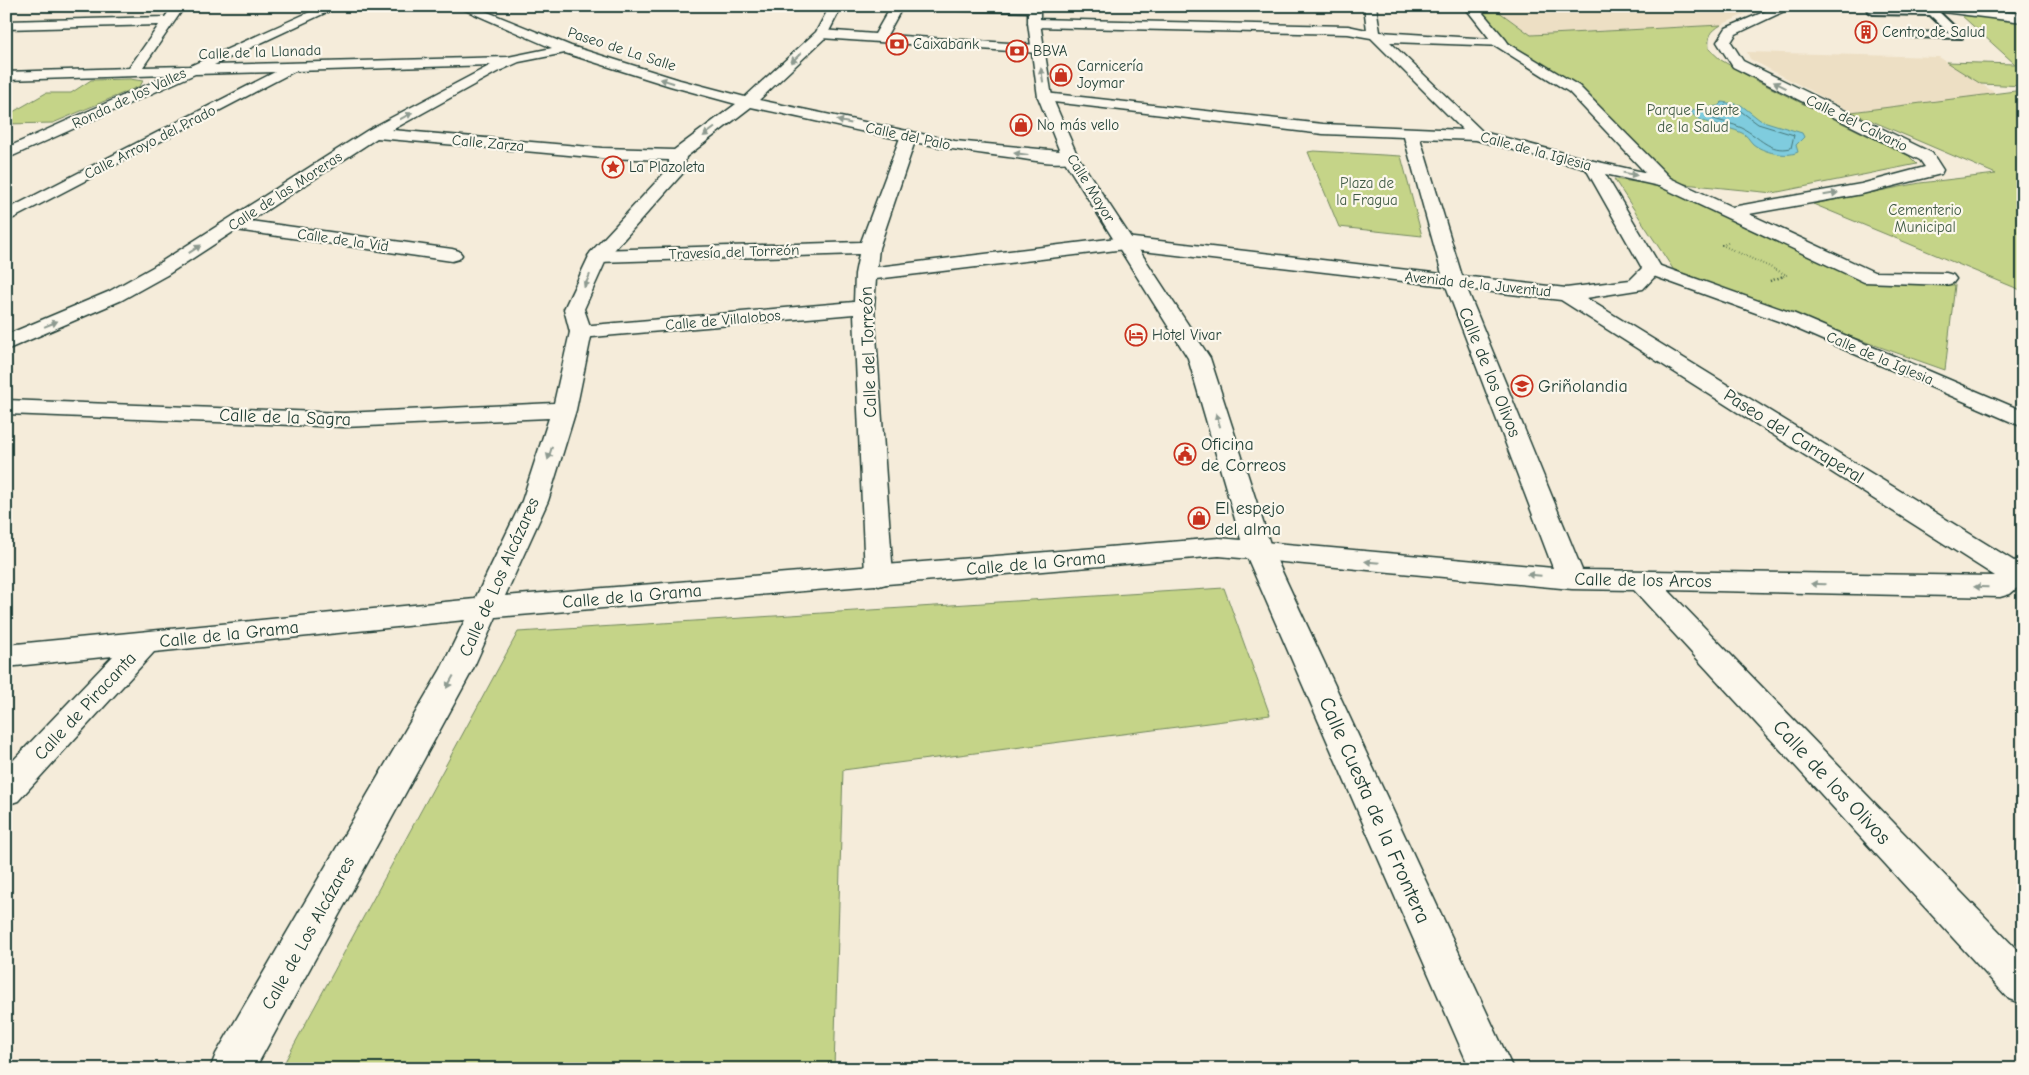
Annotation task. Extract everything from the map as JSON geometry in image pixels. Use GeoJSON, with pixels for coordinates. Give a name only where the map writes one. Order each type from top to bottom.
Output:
{"type":"FeatureCollection","features":[{"type":"Feature","properties":{"kind":"street"},"geometry":{"type":"LineString","coordinates":[[132,72],[180,6]]}},
{"type":"Feature","properties":{"kind":"street","name":"Ronda de los Valles"},"geometry":{"type":"LineString","coordinates":[[6,154],[334,6]]}},
{"type":"Feature","properties":{"kind":"street","name":"Paseo de La Salle"},"geometry":{"type":"LineString","coordinates":[[462,6],[566,48],[675,83],[748,102]]}},
{"type":"Feature","properties":{"kind":"street","name":"Calle de Los Alcázares"},"geometry":{"type":"LineString","coordinates":[[231,1069],[456,671],[535,501],[564,410],[581,332],[574,309],[598,256],[677,162],[748,102],[821,34],[836,6]]}},
{"type":"Feature","properties":{"kind":"street"},"geometry":{"type":"LineString","coordinates":[[878,39],[898,6]]}},
{"type":"Feature","properties":{"kind":"street"},"geometry":{"type":"LineString","coordinates":[[930,6],[1034,7]]}},
{"type":"Feature","properties":{"kind":"street"},"geometry":{"type":"LineString","coordinates":[[1370,6],[1374,34],[1477,135]]}},
{"type":"Feature","properties":{"kind":"street"},"geometry":{"type":"LineString","coordinates":[[1470,6],[1501,42],[1574,88],[1664,182],[1720,190]]}},
{"type":"Feature","properties":{"kind":"street","name":"Calle del Calvario"},"geometry":{"type":"LineString","coordinates":[[1732,212],[1862,189],[1935,170],[1926,158],[1738,64],[1724,42],[1731,31],[1789,6]]}},
{"type":"Feature","properties":{"kind":"street","name":"Calle Mayor"},"geometry":{"type":"LineString","coordinates":[[1034,7],[1034,23],[1045,97],[1070,157],[1199,358],[1258,550]]}},
{"type":"Feature","properties":{"kind":"street"},"geometry":{"type":"LineString","coordinates":[[1933,9],[2023,16]]}},
{"type":"Feature","properties":{"kind":"street"},"geometry":{"type":"LineString","coordinates":[[6,25],[169,21]]}},
{"type":"Feature","properties":{"kind":"street"},"geometry":{"type":"LineString","coordinates":[[1034,23],[1348,30],[1390,38],[1501,42]]}},
{"type":"Feature","properties":{"kind":"street"},"geometry":{"type":"LineString","coordinates":[[821,34],[878,39],[1037,47]]}},
{"type":"Feature","properties":{"kind":"street","name":"Calle de las Moreras"},"geometry":{"type":"LineString","coordinates":[[6,343],[115,296],[160,271],[374,133],[515,59],[566,48]]}},
{"type":"Feature","properties":{"kind":"street","name":"Calle de la Llanada"},"geometry":{"type":"LineString","coordinates":[[6,76],[515,59]]}},
{"type":"Feature","properties":{"kind":"street","name":"Calle Arroyo del Prado"},"geometry":{"type":"LineString","coordinates":[[6,217],[295,67]]}},
{"type":"Feature","properties":{"kind":"street","name":"Calle de la Iglesia"},"geometry":{"type":"LineString","coordinates":[[1045,97],[1323,129],[1477,135],[1592,166],[1664,182],[1872,278],[1946,280]]}},
{"type":"Feature","properties":{"kind":"street","name":"Calle del Palo"},"geometry":{"type":"LineString","coordinates":[[748,102],[955,146],[1042,156],[1070,157]]}},
{"type":"Feature","properties":{"kind":"street","name":"Calle Zarza"},"geometry":{"type":"LineString","coordinates":[[374,133],[602,153],[590,165],[677,162]]}},
{"type":"Feature","properties":{"kind":"street","name":"Calle de los Olivos"},"geometry":{"type":"LineString","coordinates":[[1411,133],[1454,282],[1572,578]]}},
{"type":"Feature","properties":{"kind":"street","name":"Calle del Torreón"},"geometry":{"type":"LineString","coordinates":[[879,576],[864,307],[866,274],[869,248],[909,135]]}},
{"type":"Feature","properties":{"kind":"street"},"geometry":{"type":"LineString","coordinates":[[1592,166],[1652,269]]}},
{"type":"Feature","properties":{"kind":"street","name":"Calle del Calvario"},"geometry":{"type":"LineString","coordinates":[[1739,192],[1796,200]]}},
{"type":"Feature","properties":{"kind":"street","name":"Calle de la Vid"},"geometry":{"type":"LineString","coordinates":[[233,224],[452,255]]}},
{"type":"Feature","properties":{"kind":"street","name":"Travesía del Torreón"},"geometry":{"type":"LineString","coordinates":[[598,256],[869,248]]}},
{"type":"Feature","properties":{"kind":"street","name":"Avenida de la Juventud"},"geometry":{"type":"LineString","coordinates":[[1130,251],[1178,250],[1566,294],[1636,285],[1652,269]]}},
{"type":"Feature","properties":{"kind":"street"},"geometry":{"type":"LineString","coordinates":[[866,274],[1130,251]]}},
{"type":"Feature","properties":{"kind":"street","name":"Calle de la Iglesia"},"geometry":{"type":"LineString","coordinates":[[1652,269],[1788,318],[2023,420]]}},
{"type":"Feature","properties":{"kind":"street","name":"Paseo del Carraperal"},"geometry":{"type":"LineString","coordinates":[[1566,294],[2020,574]]}},
{"type":"Feature","properties":{"kind":"street","name":"Calle de Villalobos"},"geometry":{"type":"LineString","coordinates":[[581,332],[864,307]]}},
{"type":"Feature","properties":{"kind":"street","name":"Calle de la Sagra"},"geometry":{"type":"LineString","coordinates":[[6,407],[344,420],[564,410]]}},
{"type":"Feature","properties":{"kind":"street","name":"Calle de la Grama"},"geometry":{"type":"LineString","coordinates":[[6,656],[484,608],[1219,547],[1258,550]]}},
{"type":"Feature","properties":{"kind":"street","name":"Calle de los Arcos"},"geometry":{"type":"LineString","coordinates":[[1258,550],[1572,578],[2000,587],[2020,574]]}},
{"type":"Feature","properties":{"kind":"street","name":"Calle Cuesta de la Frontera"},"geometry":{"type":"LineString","coordinates":[[1258,550],[1492,1069]]}},
{"type":"Feature","properties":{"kind":"street","name":"Calle de los Olivos"},"geometry":{"type":"LineString","coordinates":[[1641,580],[2023,985]]}},
{"type":"Feature","properties":{"kind":"street","name":"Calle de Piracanta"},"geometry":{"type":"LineString","coordinates":[[6,791],[144,643]]}},
{"type":"Feature","properties":{"kind":"lane"},"geometry":{"type":"LineString","coordinates":[[1873,11],[1933,9],[1958,36],[1909,34]]}},
{"type":"Feature","properties":{"kind":"path"},"geometry":{"type":"LineString","coordinates":[[1723,295],[1787,276],[1722,245],[1772,231]]}},
{"type":"Feature","properties":{"kind":"shaded area"},"geometry":{"type":"Polygon","coordinates":[[[1492,6],[1762,6],[1721,25],[1531,35],[1492,6]]]}},
{"type":"Feature","properties":{"kind":"shaded area"},"geometry":{"type":"Polygon","coordinates":[[[1747,52],[1939,57],[1997,94],[1851,112],[1750,59],[1747,52]]]}},
{"type":"Feature","properties":{"kind":"green space","name":"Parque Fuente de la Salud"},"geometry":{"type":"Polygon","coordinates":[[[1474,11],[1498,11],[1531,35],[1721,25],[1710,35],[1709,49],[1721,60],[1755,80],[1909,156],[1917,164],[1773,193],[1664,182],[1574,89],[1501,43],[1474,11]]]}},
{"type":"Feature","properties":{"kind":"green space"},"geometry":{"type":"Polygon","coordinates":[[[1961,15],[2023,21],[2023,86],[1981,84],[1946,62],[2015,64],[1961,15]]]}},
{"type":"Feature","properties":{"kind":"green space"},"geometry":{"type":"Polygon","coordinates":[[[130,79],[143,81],[140,86],[53,123],[6,124],[6,116],[46,93],[71,93],[91,80],[130,79]]]}},
{"type":"Feature","properties":{"kind":"green space","name":"Cementerio Municipal"},"geometry":{"type":"Polygon","coordinates":[[[2023,90],[2023,291],[1813,204],[1920,183],[1996,174],[1851,112],[2023,90]]]}},
{"type":"Feature","properties":{"kind":"green space","name":"Plaza de la Fragua"},"geometry":{"type":"Polygon","coordinates":[[[1308,152],[1401,156],[1422,236],[1339,227],[1308,152]]]}},
{"type":"Feature","properties":{"kind":"green space"},"geometry":{"type":"Polygon","coordinates":[[[1614,179],[1663,186],[1874,283],[1955,285],[1945,370],[1677,275],[1614,179]]]}},
{"type":"Feature","properties":{"kind":"green space"},"geometry":{"type":"Polygon","coordinates":[[[1224,588],[1270,715],[843,770],[834,1069],[281,1069],[518,632],[1224,588]]]}},
{"type":"Feature","properties":{"kind":"water"},"geometry":{"type":"Polygon","coordinates":[[[1722,102],[1741,105],[1760,120],[1802,133],[1804,137],[1796,145],[1798,152],[1781,154],[1768,152],[1757,147],[1742,133],[1709,123],[1691,113],[1693,110],[1718,106],[1722,102]]]}},
{"type":"Feature","properties":{"kind":"place","name":"Centro de Salud"},"geometry":{"type":"Point","coordinates":[1866,32]}},
{"type":"Feature","properties":{"kind":"place","name":"Caixabank"},"geometry":{"type":"Point","coordinates":[897,44]}},
{"type":"Feature","properties":{"kind":"place","name":"BBVA"},"geometry":{"type":"Point","coordinates":[1017,51]}},
{"type":"Feature","properties":{"kind":"place","name":"Carnicería Joymar"},"geometry":{"type":"Point","coordinates":[1061,75]}},
{"type":"Feature","properties":{"kind":"place","name":"No más vello"},"geometry":{"type":"Point","coordinates":[1021,125]}},
{"type":"Feature","properties":{"kind":"place","name":"La Plazoleta"},"geometry":{"type":"Point","coordinates":[613,167]}},
{"type":"Feature","properties":{"kind":"place","name":"Hotel Vivar"},"geometry":{"type":"Point","coordinates":[1136,335]}},
{"type":"Feature","properties":{"kind":"place","name":"Griñolandia"},"geometry":{"type":"Point","coordinates":[1522,386]}},
{"type":"Feature","properties":{"kind":"place","name":"Oficina de Correos"},"geometry":{"type":"Point","coordinates":[1185,454]}},
{"type":"Feature","properties":{"kind":"place","name":"El espejo del alma"},"geometry":{"type":"Point","coordinates":[1199,518]}}]}
